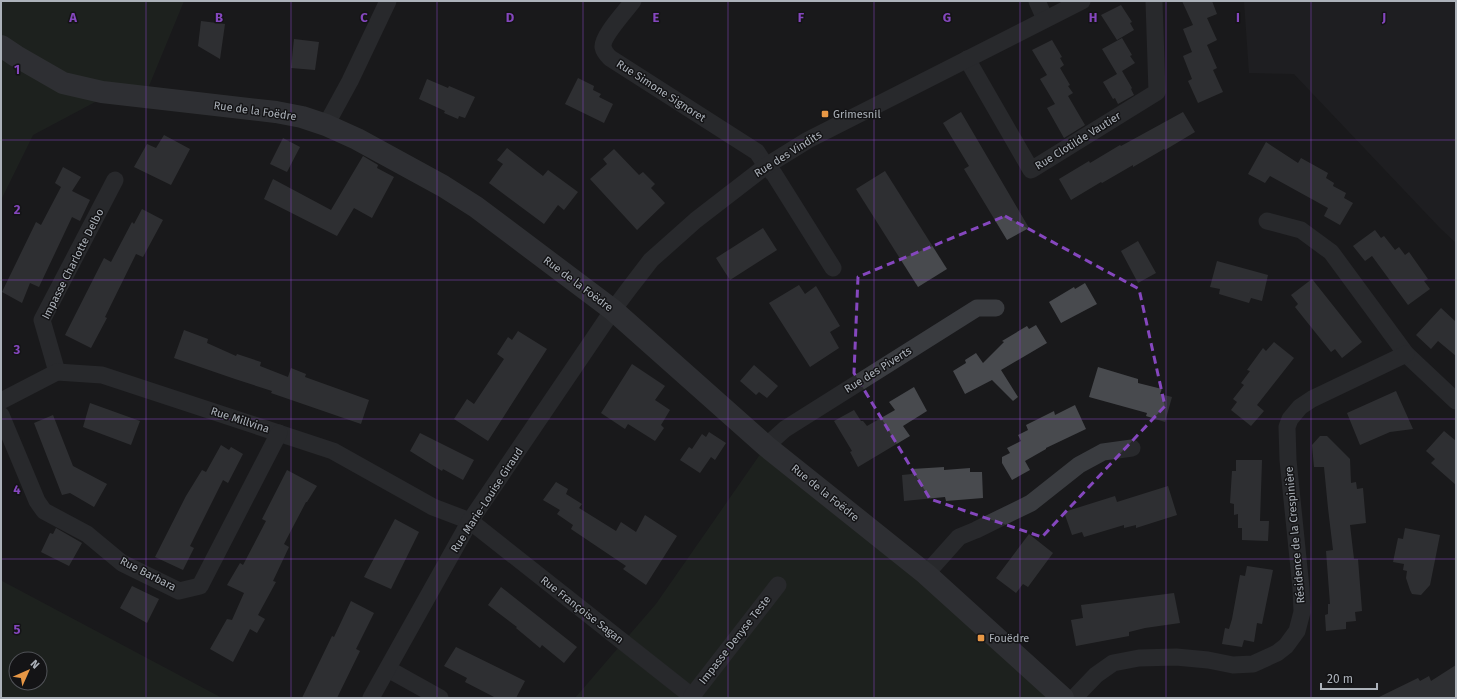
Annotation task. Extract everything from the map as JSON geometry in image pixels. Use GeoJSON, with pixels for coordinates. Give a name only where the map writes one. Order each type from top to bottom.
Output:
{"type":"FeatureCollection","features":[{"type":"Feature","properties":{"kind":"street"},"geometry":{"type":"LineString","coordinates":[[326,125],[350,81],[388,1]]}},
{"type":"Feature","properties":{"kind":"street","name":"Rue Simone Signoret"},"geometry":{"type":"LineString","coordinates":[[633,1],[605,38],[603,46],[605,52],[616,62],[757,152],[766,166]]}},
{"type":"Feature","properties":{"kind":"street"},"geometry":{"type":"LineString","coordinates":[[1037,1],[1045,19]]}},
{"type":"Feature","properties":{"kind":"street","name":"Rue des Vindits"},"geometry":{"type":"LineString","coordinates":[[613,310],[651,260],[696,220],[766,166],[828,129],[849,120],[1082,1]]}},
{"type":"Feature","properties":{"kind":"street","name":"Rue Clotilde Vautier"},"geometry":{"type":"LineString","coordinates":[[967,59],[1031,170],[1157,92],[1154,1]]}},
{"type":"Feature","properties":{"kind":"street","name":"Rue de la Foëdre"},"geometry":{"type":"LineString","coordinates":[[1,46],[64,83],[102,92],[276,112],[302,117],[326,125],[357,139],[443,186],[476,208],[613,310],[766,446],[926,574],[1063,698]]}},
{"type":"Feature","properties":{"kind":"street"},"geometry":{"type":"LineString","coordinates":[[766,166],[774,174],[833,268]]}},
{"type":"Feature","properties":{"kind":"street","name":"Impasse Charlotte Delbo"},"geometry":{"type":"LineString","coordinates":[[57,372],[42,320],[115,180]]}},
{"type":"Feature","properties":{"kind":"street"},"geometry":{"type":"LineString","coordinates":[[1267,221],[1301,230],[1331,252],[1406,354],[1456,401]]}},
{"type":"Feature","properties":{"kind":"street","name":"Rue des Piverts"},"geometry":{"type":"LineString","coordinates":[[766,446],[785,429],[977,308],[996,308]]}},
{"type":"Feature","properties":{"kind":"street","name":"Rue Marie-Louise Giraud"},"geometry":{"type":"LineString","coordinates":[[371,698],[470,522],[613,310]]}},
{"type":"Feature","properties":{"kind":"street","name":"Résidence de la Crespinière"},"geometry":{"type":"LineString","coordinates":[[1074,698],[1096,675],[1113,663],[1139,658],[1176,657],[1208,660],[1233,665],[1253,664],[1277,654],[1286,646],[1297,631],[1302,612],[1302,588],[1288,460],[1287,427],[1290,419],[1300,407],[1312,399],[1406,354]]}},
{"type":"Feature","properties":{"kind":"street"},"geometry":{"type":"LineString","coordinates":[[1,401],[57,372]]}},
{"type":"Feature","properties":{"kind":"street","name":"Rue Millvina"},"geometry":{"type":"LineString","coordinates":[[57,372],[102,375],[333,451],[433,507],[470,522]]}},
{"type":"Feature","properties":{"kind":"street","name":"Rue Barbara"},"geometry":{"type":"LineString","coordinates":[[1,415],[36,502],[44,511],[87,534],[122,563],[179,591],[200,586],[279,433]]}},
{"type":"Feature","properties":{"kind":"street"},"geometry":{"type":"LineString","coordinates":[[926,574],[959,537],[1030,503],[1079,465],[1103,452],[1132,448]]}},
{"type":"Feature","properties":{"kind":"street","name":"Rue Françoise Sagan"},"geometry":{"type":"LineString","coordinates":[[470,522],[693,697]]}},
{"type":"Feature","properties":{"kind":"street","name":"Impasse Denyse Teste"},"geometry":{"type":"LineString","coordinates":[[693,697],[778,585]]}},
{"type":"Feature","properties":{"kind":"street"},"geometry":{"type":"LineString","coordinates":[[388,669],[440,698]]}},
{"type":"Feature","properties":{"kind":"highlighted area"},"geometry":{"type":"Polygon","coordinates":[[[1005,216],[1139,289],[1165,406],[1042,537],[930,499],[854,373],[858,277],[1005,216]]]}},
{"type":"Feature","properties":{"kind":"shaded area"},"geometry":{"type":"Polygon","coordinates":[[[1,1],[184,1],[144,98],[97,101],[33,135],[1,200],[1,1]]]}},
{"type":"Feature","properties":{"kind":"shaded area"},"geometry":{"type":"Polygon","coordinates":[[[1244,1],[1456,1],[1456,243],[1294,74],[1249,73],[1244,1]]]}},
{"type":"Feature","properties":{"kind":"shaded area"},"geometry":{"type":"Polygon","coordinates":[[[766,446],[1063,698],[575,698],[656,604],[766,446]]]}},
{"type":"Feature","properties":{"kind":"shaded area"},"geometry":{"type":"Polygon","coordinates":[[[1,580],[2,581],[222,698],[1,698],[1,580]]]}},
{"type":"Feature","properties":{"kind":"building"},"geometry":{"type":"Polygon","coordinates":[[[1182,1],[1212,1],[1217,14],[1207,18],[1217,40],[1207,45],[1217,68],[1213,70],[1223,92],[1198,103],[1188,81],[1192,79],[1183,56],[1192,52],[1183,29],[1193,25],[1182,1]]]}},
{"type":"Feature","properties":{"kind":"building"},"geometry":{"type":"Polygon","coordinates":[[[1121,5],[1132,22],[1130,23],[1134,30],[1117,40],[1101,15],[1121,5]]]}},
{"type":"Feature","properties":{"kind":"building"},"geometry":{"type":"Polygon","coordinates":[[[201,21],[225,24],[220,59],[198,46],[201,21]]]}},
{"type":"Feature","properties":{"kind":"building"},"geometry":{"type":"Polygon","coordinates":[[[1122,38],[1132,55],[1130,56],[1135,63],[1122,71],[1132,88],[1131,89],[1134,95],[1118,104],[1115,98],[1113,99],[1103,82],[1117,74],[1102,49],[1122,38]]]}},
{"type":"Feature","properties":{"kind":"building"},"geometry":{"type":"Polygon","coordinates":[[[294,39],[319,42],[315,70],[291,68],[294,39]]]}},
{"type":"Feature","properties":{"kind":"building"},"geometry":{"type":"Polygon","coordinates":[[[1052,40],[1062,57],[1060,58],[1064,65],[1060,68],[1070,85],[1068,86],[1073,93],[1068,96],[1085,125],[1064,138],[1047,108],[1055,104],[1040,79],[1047,75],[1032,50],[1052,40]]]}},
{"type":"Feature","properties":{"kind":"building"},"geometry":{"type":"Polygon","coordinates":[[[578,78],[594,86],[593,90],[601,94],[599,97],[613,104],[604,123],[565,104],[578,78]]]}},
{"type":"Feature","properties":{"kind":"building"},"geometry":{"type":"Polygon","coordinates":[[[427,79],[475,97],[465,118],[459,116],[458,119],[419,99],[427,79]]]}},
{"type":"Feature","properties":{"kind":"building"},"geometry":{"type":"Polygon","coordinates":[[[961,112],[1029,228],[1007,240],[964,169],[969,166],[943,123],[961,112]]]}},
{"type":"Feature","properties":{"kind":"building"},"geometry":{"type":"Polygon","coordinates":[[[1183,112],[1195,132],[1165,150],[1164,149],[1133,167],[1133,165],[1102,183],[1101,182],[1071,200],[1059,179],[1089,161],[1090,163],[1120,145],[1121,146],[1183,112]]]}},
{"type":"Feature","properties":{"kind":"building"},"geometry":{"type":"Polygon","coordinates":[[[164,135],[190,149],[171,185],[134,167],[147,144],[156,148],[164,135]]]}},
{"type":"Feature","properties":{"kind":"building"},"geometry":{"type":"Polygon","coordinates":[[[283,138],[300,147],[287,172],[270,164],[283,138]]]}},
{"type":"Feature","properties":{"kind":"building"},"geometry":{"type":"Polygon","coordinates":[[[1266,142],[1298,163],[1301,158],[1328,173],[1326,178],[1334,183],[1333,186],[1346,193],[1344,198],[1353,203],[1340,225],[1324,216],[1328,208],[1270,176],[1265,183],[1248,174],[1266,142]]]}},
{"type":"Feature","properties":{"kind":"building"},"geometry":{"type":"Polygon","coordinates":[[[507,148],[543,176],[548,170],[578,192],[564,210],[558,205],[544,224],[489,183],[503,164],[497,160],[507,148]]]}},
{"type":"Feature","properties":{"kind":"building"},"geometry":{"type":"Polygon","coordinates":[[[614,149],[639,175],[643,172],[655,184],[651,188],[665,203],[637,230],[590,179],[607,164],[603,159],[614,149]]]}},
{"type":"Feature","properties":{"kind":"building"},"geometry":{"type":"Polygon","coordinates":[[[363,156],[378,165],[377,168],[394,177],[372,218],[354,208],[337,236],[264,199],[273,179],[331,210],[363,156]]]}},
{"type":"Feature","properties":{"kind":"building"},"geometry":{"type":"Polygon","coordinates":[[[63,167],[81,177],[72,191],[90,200],[80,221],[72,217],[39,287],[30,283],[22,303],[2,292],[36,222],[41,225],[61,187],[55,183],[63,167]]]}},
{"type":"Feature","properties":{"kind":"building"},"geometry":{"type":"Polygon","coordinates":[[[885,171],[947,269],[918,287],[856,189],[885,171]]]}},
{"type":"Feature","properties":{"kind":"building"},"geometry":{"type":"Polygon","coordinates":[[[142,209],[163,220],[143,257],[136,254],[105,317],[107,318],[91,348],[65,335],[104,258],[111,262],[132,222],[134,224],[142,209]]]}},
{"type":"Feature","properties":{"kind":"building"},"geometry":{"type":"Polygon","coordinates":[[[763,228],[777,250],[730,280],[716,258],[763,228]]]}},
{"type":"Feature","properties":{"kind":"building"},"geometry":{"type":"Polygon","coordinates":[[[1375,230],[1381,238],[1384,236],[1395,250],[1399,247],[1405,255],[1409,252],[1428,279],[1424,281],[1430,289],[1408,305],[1372,256],[1365,261],[1353,246],[1375,230]]]}},
{"type":"Feature","properties":{"kind":"building"},"geometry":{"type":"Polygon","coordinates":[[[1138,241],[1156,273],[1138,283],[1121,251],[1138,241]]]}},
{"type":"Feature","properties":{"kind":"building"},"geometry":{"type":"Polygon","coordinates":[[[1217,261],[1268,275],[1262,301],[1251,298],[1249,303],[1219,294],[1220,289],[1210,287],[1217,261]]]}},
{"type":"Feature","properties":{"kind":"building"},"geometry":{"type":"Polygon","coordinates":[[[1312,279],[1362,342],[1342,358],[1335,349],[1331,352],[1295,307],[1298,304],[1291,295],[1312,279]]]}},
{"type":"Feature","properties":{"kind":"building"},"geometry":{"type":"Polygon","coordinates":[[[1085,283],[1097,304],[1061,323],[1049,302],[1074,287],[1075,289],[1085,283]]]}},
{"type":"Feature","properties":{"kind":"building"},"geometry":{"type":"Polygon","coordinates":[[[799,285],[805,294],[816,286],[840,326],[830,332],[839,348],[810,367],[769,303],[799,285]]]}},
{"type":"Feature","properties":{"kind":"building"},"geometry":{"type":"Polygon","coordinates":[[[1441,308],[1456,322],[1456,356],[1438,341],[1431,349],[1416,335],[1441,308]]]}},
{"type":"Feature","properties":{"kind":"building"},"geometry":{"type":"Polygon","coordinates":[[[1036,325],[1047,343],[1001,370],[1018,397],[1013,401],[992,380],[965,394],[953,371],[966,363],[965,360],[976,353],[983,363],[1004,342],[1002,341],[1027,326],[1029,329],[1036,325]]]}},
{"type":"Feature","properties":{"kind":"building"},"geometry":{"type":"Polygon","coordinates":[[[184,330],[208,339],[207,343],[236,356],[237,354],[261,362],[260,366],[288,377],[291,368],[306,374],[305,377],[369,400],[361,424],[271,393],[272,391],[174,358],[184,330]]]}},
{"type":"Feature","properties":{"kind":"building"},"geometry":{"type":"Polygon","coordinates":[[[518,331],[547,349],[488,441],[454,419],[467,399],[474,404],[504,359],[497,354],[508,337],[512,340],[518,331]]]}},
{"type":"Feature","properties":{"kind":"building"},"geometry":{"type":"Polygon","coordinates":[[[1274,342],[1294,358],[1257,405],[1264,411],[1251,426],[1231,410],[1237,402],[1233,399],[1244,385],[1241,383],[1250,371],[1247,370],[1263,348],[1266,351],[1274,342]]]}},
{"type":"Feature","properties":{"kind":"building"},"geometry":{"type":"Polygon","coordinates":[[[632,364],[665,386],[655,400],[670,410],[661,425],[664,428],[655,441],[628,424],[625,429],[601,413],[632,364]]]}},
{"type":"Feature","properties":{"kind":"building"},"geometry":{"type":"Polygon","coordinates":[[[754,365],[778,386],[767,398],[759,392],[756,395],[740,381],[754,365]]]}},
{"type":"Feature","properties":{"kind":"building"},"geometry":{"type":"Polygon","coordinates":[[[1098,367],[1138,379],[1138,383],[1162,389],[1160,394],[1172,397],[1165,422],[1146,416],[1147,413],[1089,397],[1098,367]]]}},
{"type":"Feature","properties":{"kind":"building"},"geometry":{"type":"Polygon","coordinates":[[[914,387],[927,411],[903,426],[910,436],[858,467],[850,452],[852,451],[834,421],[854,410],[861,421],[863,421],[867,426],[895,410],[889,402],[914,387]]]}},
{"type":"Feature","properties":{"kind":"building"},"geometry":{"type":"Polygon","coordinates":[[[1396,391],[1413,429],[1390,432],[1360,445],[1347,413],[1396,391]]]}},
{"type":"Feature","properties":{"kind":"building"},"geometry":{"type":"Polygon","coordinates":[[[90,403],[140,421],[131,445],[83,427],[90,403]]]}},
{"type":"Feature","properties":{"kind":"building"},"geometry":{"type":"Polygon","coordinates":[[[1075,405],[1086,429],[1046,448],[1025,461],[1030,470],[1012,480],[1002,463],[1002,457],[1010,453],[1007,448],[1021,441],[1018,435],[1028,430],[1026,425],[1054,411],[1055,415],[1075,405]]]}},
{"type":"Feature","properties":{"kind":"building"},"geometry":{"type":"Polygon","coordinates":[[[53,415],[73,466],[107,484],[94,507],[70,493],[62,495],[34,423],[53,415]]]}},
{"type":"Feature","properties":{"kind":"building"},"geometry":{"type":"Polygon","coordinates":[[[1444,431],[1456,441],[1456,485],[1431,463],[1435,459],[1426,451],[1444,431]]]}},
{"type":"Feature","properties":{"kind":"building"},"geometry":{"type":"Polygon","coordinates":[[[709,432],[726,443],[715,460],[711,457],[700,473],[680,460],[689,447],[692,449],[702,434],[706,437],[709,432]]]}},
{"type":"Feature","properties":{"kind":"building"},"geometry":{"type":"Polygon","coordinates":[[[420,433],[474,460],[463,480],[443,469],[442,471],[410,451],[420,433]]]}},
{"type":"Feature","properties":{"kind":"building"},"geometry":{"type":"Polygon","coordinates":[[[1320,436],[1327,436],[1350,459],[1351,483],[1356,482],[1357,489],[1363,488],[1366,523],[1350,525],[1354,559],[1358,559],[1362,611],[1355,612],[1356,621],[1346,622],[1346,629],[1326,631],[1325,615],[1328,614],[1328,604],[1330,604],[1326,551],[1333,550],[1324,467],[1314,467],[1312,445],[1320,436]]]}},
{"type":"Feature","properties":{"kind":"building"},"geometry":{"type":"Polygon","coordinates":[[[221,445],[229,450],[231,447],[243,454],[228,483],[223,480],[190,546],[194,548],[183,570],[155,557],[186,496],[202,470],[206,472],[221,445]]]}},
{"type":"Feature","properties":{"kind":"building"},"geometry":{"type":"Polygon","coordinates":[[[1236,460],[1262,460],[1260,521],[1269,521],[1268,541],[1242,540],[1242,528],[1238,528],[1238,514],[1234,515],[1234,504],[1230,503],[1232,471],[1236,471],[1236,460]]]}},
{"type":"Feature","properties":{"kind":"building"},"geometry":{"type":"Polygon","coordinates":[[[944,467],[944,470],[970,468],[970,472],[982,472],[983,498],[946,501],[945,497],[904,501],[902,475],[912,474],[912,469],[944,467]]]}},
{"type":"Feature","properties":{"kind":"building"},"geometry":{"type":"Polygon","coordinates":[[[287,470],[317,486],[306,502],[284,544],[289,547],[273,581],[276,582],[258,615],[265,619],[257,633],[250,629],[233,662],[210,649],[227,619],[232,620],[244,593],[227,585],[240,563],[243,565],[266,521],[262,519],[287,470]]]}},
{"type":"Feature","properties":{"kind":"building"},"geometry":{"type":"Polygon","coordinates":[[[556,482],[568,489],[566,494],[582,504],[579,508],[616,531],[621,522],[636,532],[645,515],[677,536],[646,585],[623,569],[626,566],[571,529],[573,525],[557,514],[560,510],[543,500],[556,482]]]}},
{"type":"Feature","properties":{"kind":"building"},"geometry":{"type":"Polygon","coordinates":[[[1168,486],[1177,515],[1136,528],[1136,525],[1124,528],[1124,525],[1084,537],[1082,532],[1072,535],[1064,512],[1115,496],[1117,502],[1168,486]]]}},
{"type":"Feature","properties":{"kind":"building"},"geometry":{"type":"Polygon","coordinates":[[[395,519],[419,532],[391,589],[364,577],[395,519]]]}},
{"type":"Feature","properties":{"kind":"building"},"geometry":{"type":"Polygon","coordinates":[[[56,528],[82,543],[69,566],[41,552],[50,533],[53,534],[56,528]]]}},
{"type":"Feature","properties":{"kind":"building"},"geometry":{"type":"Polygon","coordinates":[[[1405,528],[1440,535],[1430,585],[1421,595],[1412,594],[1406,578],[1407,571],[1403,570],[1404,564],[1393,562],[1398,538],[1403,539],[1405,528]]]}},
{"type":"Feature","properties":{"kind":"building"},"geometry":{"type":"Polygon","coordinates":[[[1029,534],[1053,553],[1028,587],[1023,584],[1016,593],[996,578],[1029,534]]]}},
{"type":"Feature","properties":{"kind":"building"},"geometry":{"type":"Polygon","coordinates":[[[1247,566],[1273,570],[1262,624],[1257,623],[1254,642],[1244,640],[1242,647],[1222,644],[1225,628],[1229,629],[1232,619],[1240,575],[1245,576],[1247,566]]]}},
{"type":"Feature","properties":{"kind":"building"},"geometry":{"type":"Polygon","coordinates":[[[132,586],[159,599],[147,623],[120,608],[132,586]]]}},
{"type":"Feature","properties":{"kind":"building"},"geometry":{"type":"Polygon","coordinates":[[[501,587],[577,647],[564,663],[542,645],[540,648],[516,628],[517,627],[488,605],[501,587]]]}},
{"type":"Feature","properties":{"kind":"building"},"geometry":{"type":"Polygon","coordinates":[[[1174,593],[1180,623],[1145,628],[1129,632],[1129,636],[1076,646],[1071,620],[1083,618],[1081,605],[1174,593]]]}},
{"type":"Feature","properties":{"kind":"building"},"geometry":{"type":"Polygon","coordinates":[[[351,601],[374,613],[356,649],[360,651],[337,698],[302,698],[332,636],[334,637],[351,601]]]}},
{"type":"Feature","properties":{"kind":"building"},"geometry":{"type":"Polygon","coordinates":[[[456,647],[525,681],[516,698],[496,698],[465,682],[467,678],[444,666],[456,647]]]}},
{"type":"Feature","properties":{"kind":"building"},"geometry":{"type":"Polygon","coordinates":[[[1456,665],[1456,698],[1377,698],[1418,678],[1420,681],[1429,676],[1431,681],[1456,665]]]}},
{"type":"Feature","properties":{"kind":"place","name":"Grimesnil"},"geometry":{"type":"Point","coordinates":[825,114]}},
{"type":"Feature","properties":{"kind":"place","name":"Fouëdre"},"geometry":{"type":"Point","coordinates":[981,638]}}]}
